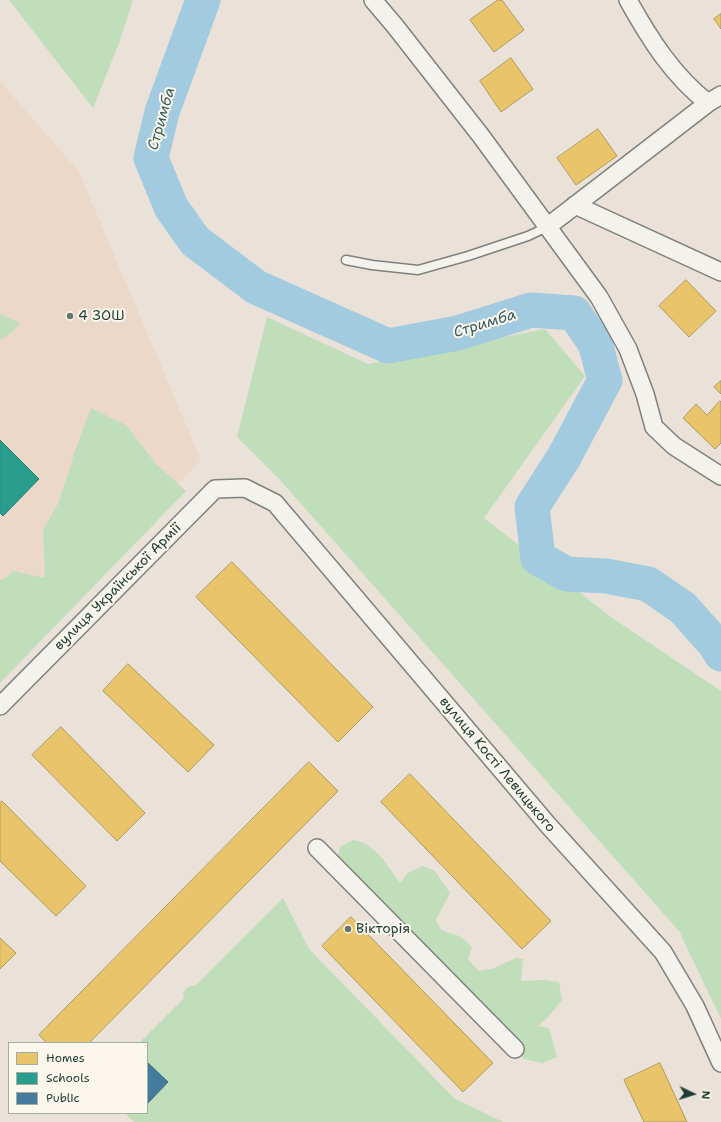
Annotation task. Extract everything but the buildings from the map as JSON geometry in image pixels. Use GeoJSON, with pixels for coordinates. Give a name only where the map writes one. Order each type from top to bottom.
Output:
{"type":"FeatureCollection","features":[{"type":"Feature","properties":{"kind":"street"},"geometry":{"type":"LineString","coordinates":[[373,0],[476,130],[599,297],[628,349],[645,394],[654,427],[674,446],[721,476]]}},
{"type":"Feature","properties":{"kind":"street"},"geometry":{"type":"LineString","coordinates":[[628,0],[664,58],[694,92],[714,99]]}},
{"type":"Feature","properties":{"kind":"street"},"geometry":{"type":"LineString","coordinates":[[547,227],[714,99]]}},
{"type":"Feature","properties":{"kind":"street"},"geometry":{"type":"LineString","coordinates":[[575,205],[721,272]]}},
{"type":"Feature","properties":{"kind":"street","name":"вулиця Української Армії"},"geometry":{"type":"LineString","coordinates":[[0,706],[215,489],[245,488]]}},
{"type":"Feature","properties":{"kind":"street","name":"вулиця Кості Левицького"},"geometry":{"type":"LineString","coordinates":[[245,488],[275,503],[548,825],[663,952],[695,1006],[721,1063]]}},
{"type":"Feature","properties":{"kind":"street"},"geometry":{"type":"LineString","coordinates":[[317,848],[515,1049]]}},
{"type":"Feature","properties":{"kind":"lane"},"geometry":{"type":"LineString","coordinates":[[346,260],[372,265],[418,270],[468,256],[547,227]]}},
{"type":"Feature","properties":{"kind":"shaded area","name":"4 ЗОШ"},"geometry":{"type":"Polygon","coordinates":[[[0,81],[79,172],[201,460],[0,669],[0,81]]]}},
{"type":"Feature","properties":{"kind":"green space"},"geometry":{"type":"Polygon","coordinates":[[[9,0],[133,0],[119,43],[93,108],[9,0]]]}},
{"type":"Feature","properties":{"kind":"green space"},"geometry":{"type":"Polygon","coordinates":[[[0,314],[20,323],[12,332],[0,340],[0,314]]]}},
{"type":"Feature","properties":{"kind":"green space"},"geometry":{"type":"Polygon","coordinates":[[[267,317],[368,364],[545,329],[585,376],[484,518],[611,617],[721,691],[721,1019],[679,931],[280,480],[237,437],[267,317]]]}},
{"type":"Feature","properties":{"kind":"green space"},"geometry":{"type":"Polygon","coordinates":[[[91,408],[126,425],[156,464],[186,491],[0,683],[0,580],[4,579],[13,571],[45,578],[43,530],[59,502],[75,451],[91,408]]]}},
{"type":"Feature","properties":{"kind":"green space"},"geometry":{"type":"Polygon","coordinates":[[[353,840],[361,842],[374,850],[386,863],[400,883],[408,873],[423,866],[435,871],[450,893],[436,920],[438,925],[445,932],[461,937],[472,947],[468,959],[479,971],[492,969],[516,958],[523,959],[521,981],[545,980],[559,982],[562,1000],[549,1016],[538,1026],[549,1028],[557,1057],[542,1063],[524,1059],[337,859],[340,847],[353,840]]]}},
{"type":"Feature","properties":{"kind":"green space"},"geometry":{"type":"Polygon","coordinates":[[[283,898],[309,949],[454,1098],[503,1122],[134,1122],[126,1114],[148,1114],[148,1042],[140,1042],[184,998],[183,992],[188,987],[196,985],[283,898]]]}},
{"type":"Feature","properties":{"kind":"waterway","name":"Стримба"},"geometry":{"type":"LineString","coordinates":[[203,0],[162,112],[151,158],[171,207],[195,241],[256,287],[388,346],[458,333],[531,310],[574,313],[595,343],[605,380],[564,457],[532,507],[538,558],[566,574],[606,576],[648,584],[683,608],[715,644],[721,654]]}},
{"type":"Feature","properties":{"kind":"place","name":"4 ЗОШ"},"geometry":{"type":"Point","coordinates":[70,316]}},
{"type":"Feature","properties":{"kind":"place","name":"Вікторія"},"geometry":{"type":"Point","coordinates":[348,929]}}]}
